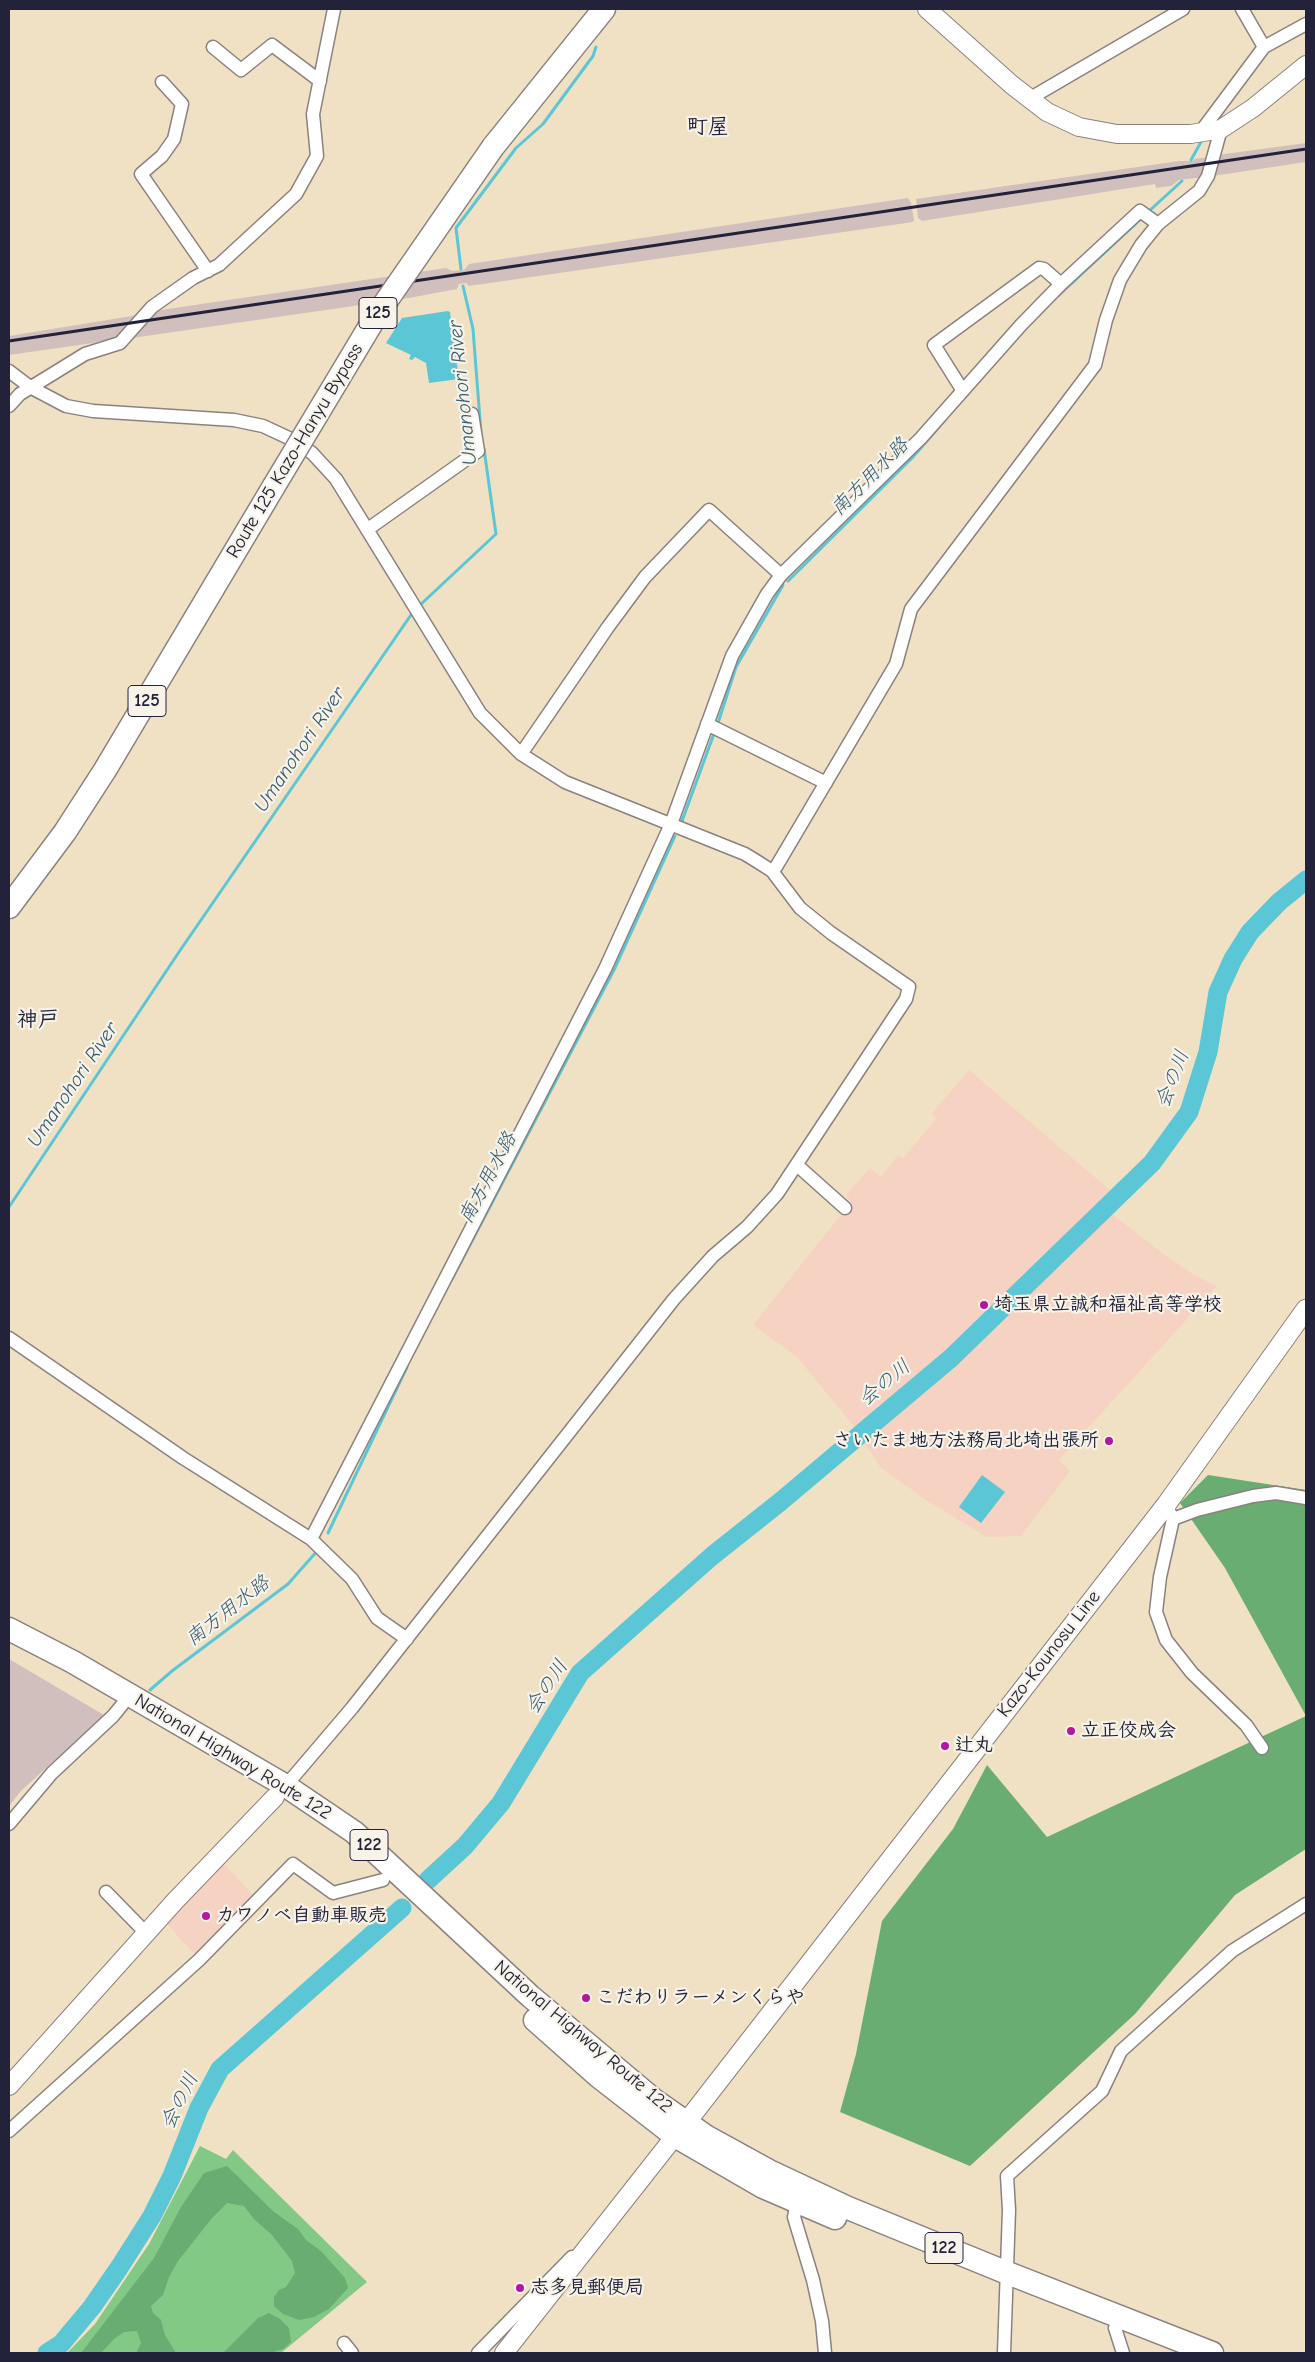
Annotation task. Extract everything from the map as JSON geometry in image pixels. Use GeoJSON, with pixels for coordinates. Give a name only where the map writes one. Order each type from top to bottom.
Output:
{"type":"FeatureCollection","features":[{"type":"Feature","properties":{"kind":"highway","name":"Route 125 Kazo-Hanyu Bypass"},"geometry":{"type":"LineString","coordinates":[[9,907],[65,832],[105,770],[376,316],[493,148],[604,9]]}},
{"type":"Feature","properties":{"kind":"highway","name":"National Highway Route 122"},"geometry":{"type":"LineString","coordinates":[[9,1629],[72,1662],[280,1791],[346,1845],[590,2070],[680,2129],[729,2169],[797,2203],[1005,2280],[1212,2353]]}},
{"type":"Feature","properties":{"kind":"highway","name":"National Highway Route 122"},"geometry":{"type":"LineString","coordinates":[[9,1643],[354,1832],[530,1996],[654,2100],[680,2129],[737,2154],[803,2188],[1005,2280],[1178,2353]]}},
{"type":"Feature","properties":{"kind":"main road","name":"Kazo-Kounosu Line"},"geometry":{"type":"LineString","coordinates":[[680,2129],[1170,1512],[1306,1309]]}},
{"type":"Feature","properties":{"kind":"street"},"geometry":{"type":"LineString","coordinates":[[9,406],[30,387],[85,354],[120,344],[152,307],[192,278],[219,265],[296,194],[317,156],[313,114],[334,9]]}},
{"type":"Feature","properties":{"kind":"street"},"geometry":{"type":"LineString","coordinates":[[927,9],[1029,99],[1061,119],[1095,131],[1143,136],[1209,132],[1253,108],[1306,65]]}},
{"type":"Feature","properties":{"kind":"street"},"geometry":{"type":"LineString","coordinates":[[1029,99],[1183,9]]}},
{"type":"Feature","properties":{"kind":"street"},"geometry":{"type":"LineString","coordinates":[[1242,9],[1264,47]]}},
{"type":"Feature","properties":{"kind":"street"},"geometry":{"type":"LineString","coordinates":[[772,871],[896,664],[911,609],[1095,365],[1106,320],[1120,280],[1141,245],[1158,224],[1199,191],[1208,176],[1209,132],[1264,47],[1306,24]]}},
{"type":"Feature","properties":{"kind":"street"},"geometry":{"type":"LineString","coordinates":[[213,47],[241,70],[272,45],[320,81]]}},
{"type":"Feature","properties":{"kind":"street"},"geometry":{"type":"LineString","coordinates":[[162,82],[182,104],[174,139],[162,156],[141,174],[208,271]]}},
{"type":"Feature","properties":{"kind":"street"},"geometry":{"type":"LineString","coordinates":[[311,1539],[605,969],[671,824],[732,656],[767,594],[781,575],[921,438],[1061,284],[1140,211],[1158,224]]}},
{"type":"Feature","properties":{"kind":"street"},"geometry":{"type":"LineString","coordinates":[[963,391],[934,345],[1039,268],[1044,269],[1061,284]]}},
{"type":"Feature","properties":{"kind":"street"},"geometry":{"type":"LineString","coordinates":[[9,371],[30,387],[66,406],[93,412],[234,420],[280,432],[312,453],[343,488],[480,713],[521,754],[565,782],[745,854],[772,871],[800,908],[831,933],[909,987],[906,999],[798,1166],[777,1194],[747,1227],[713,1256],[674,1299],[352,1708],[280,1791],[146,1933],[9,2086]]}},
{"type":"Feature","properties":{"kind":"street"},"geometry":{"type":"LineString","coordinates":[[368,529],[478,451],[472,414]]}},
{"type":"Feature","properties":{"kind":"street"},"geometry":{"type":"LineString","coordinates":[[521,754],[608,627],[645,577],[709,510],[781,575]]}},
{"type":"Feature","properties":{"kind":"street"},"geometry":{"type":"LineString","coordinates":[[707,724],[826,783]]}},
{"type":"Feature","properties":{"kind":"street"},"geometry":{"type":"LineString","coordinates":[[798,1166],[846,1208]]}},
{"type":"Feature","properties":{"kind":"street"},"geometry":{"type":"LineString","coordinates":[[9,1338],[183,1458],[311,1539],[352,1579],[377,1618],[407,1639]]}},
{"type":"Feature","properties":{"kind":"street"},"geometry":{"type":"LineString","coordinates":[[1262,1748],[1246,1724],[1192,1672],[1166,1640],[1156,1612],[1170,1512],[1197,1510],[1253,1496],[1276,1493],[1306,1498]]}},
{"type":"Feature","properties":{"kind":"street"},"geometry":{"type":"LineString","coordinates":[[9,1824],[52,1773],[114,1716],[122,1706]]}},
{"type":"Feature","properties":{"kind":"street"},"geometry":{"type":"LineString","coordinates":[[9,2131],[199,1960],[293,1864],[333,1893],[383,1880]]}},
{"type":"Feature","properties":{"kind":"street"},"geometry":{"type":"LineString","coordinates":[[106,1892],[146,1933]]}},
{"type":"Feature","properties":{"kind":"street"},"geometry":{"type":"LineString","coordinates":[[1004,2353],[1005,2280],[1009,2210],[1008,2176],[1102,2092],[1121,2051],[1232,1951],[1306,1904]]}},
{"type":"Feature","properties":{"kind":"street"},"geometry":{"type":"LineString","coordinates":[[504,2353],[680,2129]]}},
{"type":"Feature","properties":{"kind":"street"},"geometry":{"type":"LineString","coordinates":[[797,2203],[794,2217],[813,2280],[822,2321],[825,2353]]}},
{"type":"Feature","properties":{"kind":"street"},"geometry":{"type":"LineString","coordinates":[[478,2353],[500,2333],[563,2265],[587,2248]]}},
{"type":"Feature","properties":{"kind":"street"},"geometry":{"type":"LineString","coordinates":[[1115,2328],[1123,2353]]}},
{"type":"Feature","properties":{"kind":"street"},"geometry":{"type":"LineString","coordinates":[[344,2343],[352,2353]]}},
{"type":"Feature","properties":{"kind":"shaded area"},"geometry":{"type":"Polygon","coordinates":[[[1306,143],[1306,162],[1213,176],[1217,155],[1306,143]]]}},
{"type":"Feature","properties":{"kind":"shaded area"},"geometry":{"type":"Polygon","coordinates":[[[1209,157],[1204,177],[1179,180],[1171,186],[1156,188],[1155,184],[922,221],[918,218],[916,199],[1179,161],[1193,161],[1209,157]]]}},
{"type":"Feature","properties":{"kind":"shaded area"},"geometry":{"type":"Polygon","coordinates":[[[908,198],[911,203],[913,222],[469,286],[466,283],[459,284],[457,289],[409,298],[132,338],[132,334],[154,311],[446,268],[452,271],[464,270],[469,264],[908,198]]]}},
{"type":"Feature","properties":{"kind":"shaded area"},"geometry":{"type":"Polygon","coordinates":[[[138,315],[123,336],[93,343],[9,355],[9,336],[138,315]]]}},
{"type":"Feature","properties":{"kind":"shaded area","name":"埼玉県立誠和福祉高等学校"},"geometry":{"type":"Polygon","coordinates":[[[969,1070],[1111,1191],[1099,1204],[1165,1255],[1194,1275],[1217,1286],[1059,1460],[1070,1471],[1021,1536],[987,1537],[926,1500],[880,1467],[852,1424],[797,1357],[753,1325],[851,1202],[846,1195],[870,1168],[881,1177],[898,1155],[903,1158],[936,1119],[932,1113],[969,1070]]]}},
{"type":"Feature","properties":{"kind":"shaded area"},"geometry":{"type":"Polygon","coordinates":[[[9,1659],[104,1715],[21,1791],[9,1806],[9,1659]]]}},
{"type":"Feature","properties":{"kind":"shaded area","name":"カワノベ自動車販売"},"geometry":{"type":"Polygon","coordinates":[[[224,1864],[256,1898],[197,1957],[167,1924],[224,1864]]]}},
{"type":"Feature","properties":{"kind":"green space"},"geometry":{"type":"Polygon","coordinates":[[[1208,1475],[1306,1490],[1306,1716],[1225,1568],[1180,1503],[1208,1475]]]}},
{"type":"Feature","properties":{"kind":"green space"},"geometry":{"type":"Polygon","coordinates":[[[1306,1716],[1306,1849],[1235,1895],[1135,2014],[970,2166],[840,2112],[856,2054],[882,1921],[953,1829],[987,1765],[1047,1837],[1306,1716]]]}},
{"type":"Feature","properties":{"kind":"green space"},"geometry":{"type":"Polygon","coordinates":[[[200,2146],[226,2159],[233,2150],[367,2282],[281,2353],[67,2353],[95,2324],[149,2244],[200,2146]]]}},
{"type":"Feature","properties":{"kind":"green space"},"geometry":{"type":"Polygon","coordinates":[[[227,2166],[274,2212],[298,2229],[306,2240],[321,2251],[345,2278],[348,2288],[329,2309],[314,2317],[299,2320],[283,2314],[274,2306],[274,2297],[279,2290],[286,2287],[295,2273],[292,2261],[272,2235],[254,2219],[244,2206],[227,2203],[212,2218],[178,2261],[169,2277],[163,2295],[151,2306],[153,2313],[161,2320],[165,2335],[176,2353],[136,2353],[141,2343],[137,2331],[124,2332],[114,2339],[101,2353],[81,2353],[154,2258],[181,2207],[204,2173],[227,2166]]]}},
{"type":"Feature","properties":{"kind":"green space"},"geometry":{"type":"Polygon","coordinates":[[[269,2313],[280,2319],[289,2328],[291,2342],[283,2349],[270,2353],[223,2353],[258,2318],[269,2313]]]}},
{"type":"Feature","properties":{"kind":"water"},"geometry":{"type":"Polygon","coordinates":[[[450,312],[459,379],[429,383],[426,363],[415,357],[412,360],[409,359],[411,355],[386,343],[402,318],[450,312]]]}},
{"type":"Feature","properties":{"kind":"water"},"geometry":{"type":"Polygon","coordinates":[[[982,1475],[1005,1492],[981,1523],[959,1507],[982,1475]]]}},
{"type":"Feature","properties":{"kind":"waterway","name":"Umanohori River"},"geometry":{"type":"LineString","coordinates":[[461,269],[456,228],[516,148],[543,124],[593,56],[596,47]]}},
{"type":"Feature","properties":{"kind":"waterway","name":"南方用水路"},"geometry":{"type":"LineString","coordinates":[[1191,160],[1201,142]]}},
{"type":"Feature","properties":{"kind":"waterway","name":"南方用水路"},"geometry":{"type":"LineString","coordinates":[[1148,212],[1182,181]]}},
{"type":"Feature","properties":{"kind":"waterway","name":"南方用水路"},"geometry":{"type":"LineString","coordinates":[[1058,296],[1142,218]]}},
{"type":"Feature","properties":{"kind":"waterway","name":"Umanohori River"},"geometry":{"type":"LineString","coordinates":[[463,286],[473,329],[481,433]]}},
{"type":"Feature","properties":{"kind":"waterway","name":"南方用水路"},"geometry":{"type":"LineString","coordinates":[[788,581],[913,457],[945,420]]}},
{"type":"Feature","properties":{"kind":"waterway","name":"Umanohori River"},"geometry":{"type":"LineString","coordinates":[[419,606],[496,534],[484,449]]}},
{"type":"Feature","properties":{"kind":"waterway","name":"南方用水路"},"geometry":{"type":"LineString","coordinates":[[718,723],[736,667],[783,585]]}},
{"type":"Feature","properties":{"kind":"waterway","name":"Umanohori River"},"geometry":{"type":"LineString","coordinates":[[9,1207],[179,952],[413,612]]}},
{"type":"Feature","properties":{"kind":"waterway","name":"南方用水路"},"geometry":{"type":"LineString","coordinates":[[682,821],[715,731]]}},
{"type":"Feature","properties":{"kind":"waterway","name":"南方用水路"},"geometry":{"type":"LineString","coordinates":[[452,1279],[615,968],[675,836]]}},
{"type":"Feature","properties":{"kind":"waterway","name":"会の川"},"geometry":{"type":"LineString","coordinates":[[428,1880],[465,1846],[501,1803],[580,1673],[712,1556],[780,1502],[951,1358],[1152,1163],[1189,1112],[1208,1052],[1218,992],[1233,959],[1250,932],[1279,902],[1306,880]]}},
{"type":"Feature","properties":{"kind":"waterway","name":"南方用水路"},"geometry":{"type":"LineString","coordinates":[[328,1533],[407,1367]]}},
{"type":"Feature","properties":{"kind":"waterway","name":"南方用水路"},"geometry":{"type":"LineString","coordinates":[[150,1690],[172,1671],[288,1584],[318,1550]]}},
{"type":"Feature","properties":{"kind":"waterway","name":"会の川"},"geometry":{"type":"LineString","coordinates":[[47,2353],[61,2344],[92,2307],[152,2216],[172,2176],[199,2108],[220,2069],[402,1908]]}},
{"type":"Feature","properties":{"kind":"railway"},"geometry":{"type":"LineString","coordinates":[[9,341],[1306,149]]}},
{"type":"Feature","properties":{"kind":"place","name":"埼玉県立誠和福祉高等学校"},"geometry":{"type":"Point","coordinates":[984,1305]}},
{"type":"Feature","properties":{"kind":"place","name":"さいたま地方法務局北埼出張所"},"geometry":{"type":"Point","coordinates":[1109,1441]}},
{"type":"Feature","properties":{"kind":"place","name":"立正佼成会"},"geometry":{"type":"Point","coordinates":[1071,1731]}},
{"type":"Feature","properties":{"kind":"place","name":"辻丸"},"geometry":{"type":"Point","coordinates":[945,1746]}},
{"type":"Feature","properties":{"kind":"place","name":"カワノベ自動車販売"},"geometry":{"type":"Point","coordinates":[206,1916]}},
{"type":"Feature","properties":{"kind":"place","name":"こだわりラーメンくらや"},"geometry":{"type":"Point","coordinates":[586,1998]}},
{"type":"Feature","properties":{"kind":"place","name":"志多見郵便局"},"geometry":{"type":"Point","coordinates":[520,2288]}},
{"type":"Feature","properties":{"kind":"district","name":"町屋"},"geometry":{"type":"Point","coordinates":[708,127]}},
{"type":"Feature","properties":{"kind":"district","name":"神戸"},"geometry":{"type":"Point","coordinates":[38,1020]}}]}
